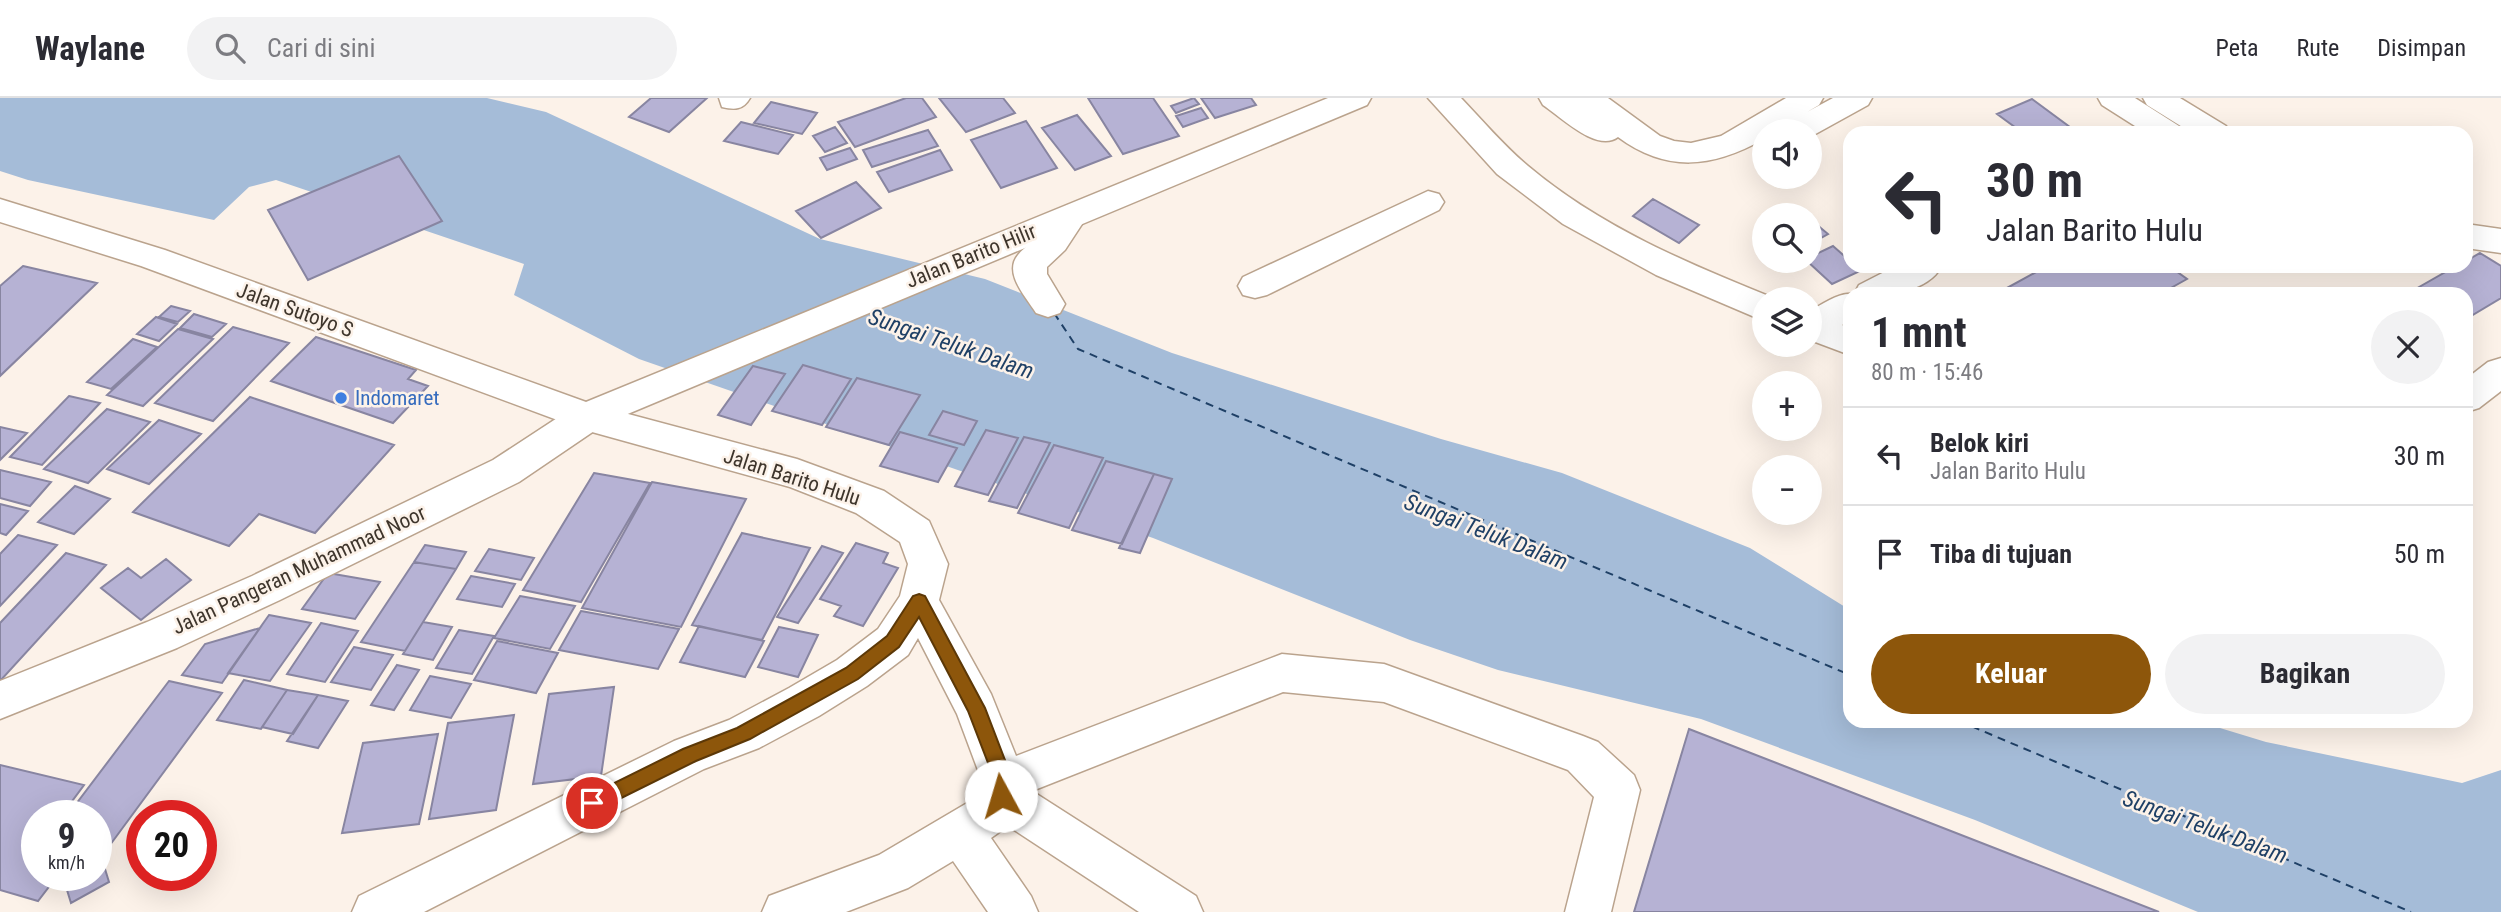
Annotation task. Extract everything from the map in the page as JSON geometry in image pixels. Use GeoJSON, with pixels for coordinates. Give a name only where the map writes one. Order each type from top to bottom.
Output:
{"type":"FeatureCollection","features":[{"type":"Feature","properties":{"kind":"main road","name":"Jalan Barito Hilir"},"geometry":{"type":"LineString","coordinates":[[587,417],[1356,98]]}},
{"type":"Feature","properties":{"kind":"main road"},"geometry":{"type":"LineString","coordinates":[[1443,98],[1518,175],[1581,220],[1687,277],[1752,303]]}},
{"type":"Feature","properties":{"kind":"main road"},"geometry":{"type":"LineString","coordinates":[[1553,98],[1637,153],[1687,173],[1726,146],[1808,98]]}},
{"type":"Feature","properties":{"kind":"main road"},"geometry":{"type":"LineString","coordinates":[[1588,98],[1647,142],[1702,164],[1723,170],[1752,156]]}},
{"type":"Feature","properties":{"kind":"main road"},"geometry":{"type":"LineString","coordinates":[[1819,119],[1857,98]]}},
{"type":"Feature","properties":{"kind":"main road"},"geometry":{"type":"LineString","coordinates":[[2113,98],[2157,126]]}},
{"type":"Feature","properties":{"kind":"main road"},"geometry":{"type":"LineString","coordinates":[[2158,98],[2194,126]]}},
{"type":"Feature","properties":{"kind":"main road"},"geometry":{"type":"LineString","coordinates":[[1255,286],[1428,202]]}},
{"type":"Feature","properties":{"kind":"main road","name":"Jalan Sutoyo S"},"geometry":{"type":"LineString","coordinates":[[0,210],[153,258],[587,417]]}},
{"type":"Feature","properties":{"kind":"main road"},"geometry":{"type":"LineString","coordinates":[[1048,304],[1030,275],[1030,263],[1053,242],[1072,215]]}},
{"type":"Feature","properties":{"kind":"main road"},"geometry":{"type":"LineString","coordinates":[[2473,237],[2501,241]]}},
{"type":"Feature","properties":{"kind":"main road"},"geometry":{"type":"LineString","coordinates":[[1884,287],[1912,273]]}},
{"type":"Feature","properties":{"kind":"main road"},"geometry":{"type":"LineString","coordinates":[[1822,320],[1843,309]]}},
{"type":"Feature","properties":{"kind":"main road"},"geometry":{"type":"LineString","coordinates":[[1822,331],[1843,339]]}},
{"type":"Feature","properties":{"kind":"main road"},"geometry":{"type":"LineString","coordinates":[[2473,393],[2501,372]]}},
{"type":"Feature","properties":{"kind":"main road","name":"Jalan Barito Hulu"},"geometry":{"type":"LineString","coordinates":[[374,912],[677,761],[744,734],[804,702],[852,673],[893,642],[919,601],[928,564],[915,532],[870,502],[797,474],[587,417]]}},
{"type":"Feature","properties":{"kind":"main road","name":"Jalan Pangeran Muhammad Noor"},"geometry":{"type":"LineString","coordinates":[[0,700],[163,635],[266,588],[506,471],[587,417]]}},
{"type":"Feature","properties":{"kind":"main road"},"geometry":{"type":"LineString","coordinates":[[919,601],[976,708],[1002,788],[1180,912]]}},
{"type":"Feature","properties":{"kind":"main road"},"geometry":{"type":"LineString","coordinates":[[785,912],[892,872],[961,833],[990,814],[1002,788],[1282,673],[1384,683],[1583,757],[1618,790],[1588,912]]}},
{"type":"Feature","properties":{"kind":"main road"},"geometry":{"type":"LineString","coordinates":[[961,833],[1015,912]]}},
{"type":"Feature","properties":{"kind":"water","name":"Sungai Teluk Dalam"},"geometry":{"type":"Polygon","coordinates":[[[0,98],[487,98],[546,112],[820,239],[985,279],[1172,353],[1441,439],[1562,473],[1750,548],[1843,606],[1843,728],[2220,728],[2266,742],[2462,783],[2501,770],[2501,912],[2198,912],[1975,820],[1701,719],[1498,670],[1410,640],[1153,538],[639,359],[514,295],[524,264],[276,180],[249,187],[214,220],[28,180],[0,171],[0,98]]]}},
{"type":"Feature","properties":{"kind":"building"},"geometry":{"type":"Polygon","coordinates":[[[651,98],[707,98],[669,132],[629,117],[651,98]]]}},
{"type":"Feature","properties":{"kind":"building"},"geometry":{"type":"Polygon","coordinates":[[[906,98],[922,98],[936,117],[855,147],[838,122],[906,98]]]}},
{"type":"Feature","properties":{"kind":"building"},"geometry":{"type":"Polygon","coordinates":[[[939,98],[1003,98],[1015,113],[966,132],[939,98]]]}},
{"type":"Feature","properties":{"kind":"building"},"geometry":{"type":"Polygon","coordinates":[[[1088,98],[1153,98],[1179,136],[1123,154],[1088,98]]]}},
{"type":"Feature","properties":{"kind":"building"},"geometry":{"type":"Polygon","coordinates":[[[1194,98],[1199,104],[1176,113],[1171,106],[1194,98]]]}},
{"type":"Feature","properties":{"kind":"building"},"geometry":{"type":"Polygon","coordinates":[[[1201,98],[1251,98],[1256,105],[1215,118],[1201,98]]]}},
{"type":"Feature","properties":{"kind":"building"},"geometry":{"type":"Polygon","coordinates":[[[2032,99],[2069,126],[2013,126],[1997,114],[2032,99]]]}},
{"type":"Feature","properties":{"kind":"building"},"geometry":{"type":"Polygon","coordinates":[[[771,102],[817,113],[802,134],[754,123],[771,102]]]}},
{"type":"Feature","properties":{"kind":"building"},"geometry":{"type":"Polygon","coordinates":[[[1201,108],[1208,118],[1183,127],[1176,116],[1201,108]]]}},
{"type":"Feature","properties":{"kind":"building"},"geometry":{"type":"Polygon","coordinates":[[[1077,115],[1111,156],[1075,170],[1042,128],[1077,115]]]}},
{"type":"Feature","properties":{"kind":"building"},"geometry":{"type":"Polygon","coordinates":[[[1026,121],[1057,168],[1001,188],[971,140],[1026,121]]]}},
{"type":"Feature","properties":{"kind":"building"},"geometry":{"type":"Polygon","coordinates":[[[741,122],[793,135],[778,154],[724,141],[741,122]]]}},
{"type":"Feature","properties":{"kind":"building"},"geometry":{"type":"Polygon","coordinates":[[[835,127],[847,143],[825,152],[813,136],[835,127]]]}},
{"type":"Feature","properties":{"kind":"building"},"geometry":{"type":"Polygon","coordinates":[[[928,130],[938,146],[872,167],[863,150],[928,130]]]}},
{"type":"Feature","properties":{"kind":"building"},"geometry":{"type":"Polygon","coordinates":[[[850,148],[857,159],[827,170],[820,158],[850,148]]]}},
{"type":"Feature","properties":{"kind":"building"},"geometry":{"type":"Polygon","coordinates":[[[940,150],[952,170],[889,192],[877,172],[940,150]]]}},
{"type":"Feature","properties":{"kind":"building"},"geometry":{"type":"Polygon","coordinates":[[[399,156],[442,221],[308,280],[268,210],[399,156]]]}},
{"type":"Feature","properties":{"kind":"building"},"geometry":{"type":"Polygon","coordinates":[[[856,182],[881,208],[821,238],[796,211],[856,182]]]}},
{"type":"Feature","properties":{"kind":"building"},"geometry":{"type":"Polygon","coordinates":[[[1653,199],[1699,225],[1679,243],[1633,216],[1653,199]]]}},
{"type":"Feature","properties":{"kind":"building"},"geometry":{"type":"Polygon","coordinates":[[[1833,246],[1843,255],[1843,273],[1856,273],[1832,284],[1820,273],[1822,251],[1833,246]]]}},
{"type":"Feature","properties":{"kind":"building"},"geometry":{"type":"Polygon","coordinates":[[[2480,253],[2501,266],[2501,298],[2473,315],[2473,287],[2419,287],[2444,273],[2473,273],[2473,257],[2480,253]]]}},
{"type":"Feature","properties":{"kind":"building"},"geometry":{"type":"Polygon","coordinates":[[[23,266],[97,283],[0,376],[0,286],[23,266]]]}},
{"type":"Feature","properties":{"kind":"building"},"geometry":{"type":"Polygon","coordinates":[[[2034,273],[2179,273],[2187,279],[2173,287],[2009,287],[2034,273]]]}},
{"type":"Feature","properties":{"kind":"building"},"geometry":{"type":"Polygon","coordinates":[[[171,306],[190,311],[178,322],[159,317],[171,306]]]}},
{"type":"Feature","properties":{"kind":"building"},"geometry":{"type":"Polygon","coordinates":[[[194,314],[226,324],[212,337],[180,328],[194,314]]]}},
{"type":"Feature","properties":{"kind":"building"},"geometry":{"type":"Polygon","coordinates":[[[156,317],[177,324],[159,341],[137,334],[156,317]]]}},
{"type":"Feature","properties":{"kind":"building"},"geometry":{"type":"Polygon","coordinates":[[[233,327],[289,343],[213,421],[155,403],[233,327]]]}},
{"type":"Feature","properties":{"kind":"building"},"geometry":{"type":"Polygon","coordinates":[[[178,329],[213,339],[143,406],[107,395],[178,329]]]}},
{"type":"Feature","properties":{"kind":"building"},"geometry":{"type":"Polygon","coordinates":[[[316,337],[416,370],[408,379],[428,386],[393,423],[271,381],[316,337]]]}},
{"type":"Feature","properties":{"kind":"building"},"geometry":{"type":"Polygon","coordinates":[[[133,339],[157,347],[111,389],[87,382],[133,339]]]}},
{"type":"Feature","properties":{"kind":"building"},"geometry":{"type":"Polygon","coordinates":[[[803,365],[851,379],[822,425],[772,411],[803,365]]]}},
{"type":"Feature","properties":{"kind":"building"},"geometry":{"type":"Polygon","coordinates":[[[753,366],[785,374],[751,425],[718,415],[753,366]]]}},
{"type":"Feature","properties":{"kind":"building"},"geometry":{"type":"Polygon","coordinates":[[[857,378],[920,395],[889,445],[826,427],[857,378]]]}},
{"type":"Feature","properties":{"kind":"building"},"geometry":{"type":"Polygon","coordinates":[[[69,396],[100,403],[42,465],[10,457],[69,396]]]}},
{"type":"Feature","properties":{"kind":"building"},"geometry":{"type":"Polygon","coordinates":[[[250,397],[394,445],[315,533],[259,514],[229,546],[133,512],[250,397]]]}},
{"type":"Feature","properties":{"kind":"building"},"geometry":{"type":"Polygon","coordinates":[[[107,409],[150,422],[88,483],[44,469],[107,409]]]}},
{"type":"Feature","properties":{"kind":"building"},"geometry":{"type":"Polygon","coordinates":[[[943,411],[977,421],[964,445],[929,435],[943,411]]]}},
{"type":"Feature","properties":{"kind":"building"},"geometry":{"type":"Polygon","coordinates":[[[159,420],[201,434],[149,484],[107,469],[159,420]]]}},
{"type":"Feature","properties":{"kind":"building"},"geometry":{"type":"Polygon","coordinates":[[[0,427],[27,433],[0,460],[0,427]]]}},
{"type":"Feature","properties":{"kind":"building"},"geometry":{"type":"Polygon","coordinates":[[[986,430],[1018,438],[988,495],[955,486],[986,430]]]}},
{"type":"Feature","properties":{"kind":"building"},"geometry":{"type":"Polygon","coordinates":[[[900,432],[957,448],[938,482],[880,466],[900,432]]]}},
{"type":"Feature","properties":{"kind":"building"},"geometry":{"type":"Polygon","coordinates":[[[1024,437],[1050,443],[1017,508],[989,501],[1024,437]]]}},
{"type":"Feature","properties":{"kind":"building"},"geometry":{"type":"Polygon","coordinates":[[[1054,445],[1103,458],[1069,528],[1018,513],[1054,445]]]}},
{"type":"Feature","properties":{"kind":"building"},"geometry":{"type":"Polygon","coordinates":[[[1106,461],[1154,474],[1122,544],[1072,530],[1106,461]]]}},
{"type":"Feature","properties":{"kind":"building"},"geometry":{"type":"Polygon","coordinates":[[[0,470],[51,482],[30,506],[0,498],[0,470]]]}},
{"type":"Feature","properties":{"kind":"building"},"geometry":{"type":"Polygon","coordinates":[[[594,473],[650,483],[581,602],[523,590],[594,473]]]}},
{"type":"Feature","properties":{"kind":"building"},"geometry":{"type":"Polygon","coordinates":[[[1154,474],[1172,479],[1140,553],[1119,548],[1154,474]]]}},
{"type":"Feature","properties":{"kind":"building"},"geometry":{"type":"Polygon","coordinates":[[[652,482],[746,499],[681,627],[582,608],[652,482]]]}},
{"type":"Feature","properties":{"kind":"building"},"geometry":{"type":"Polygon","coordinates":[[[75,486],[110,499],[74,534],[38,522],[75,486]]]}},
{"type":"Feature","properties":{"kind":"building"},"geometry":{"type":"Polygon","coordinates":[[[0,504],[28,511],[6,535],[0,533],[0,504]]]}},
{"type":"Feature","properties":{"kind":"building"},"geometry":{"type":"Polygon","coordinates":[[[742,533],[810,548],[762,640],[692,625],[742,533]]]}},
{"type":"Feature","properties":{"kind":"building"},"geometry":{"type":"Polygon","coordinates":[[[18,535],[57,545],[0,606],[0,554],[18,535]]]}},
{"type":"Feature","properties":{"kind":"building"},"geometry":{"type":"Polygon","coordinates":[[[856,543],[888,553],[883,563],[898,568],[863,626],[834,616],[841,606],[820,599],[856,543]]]}},
{"type":"Feature","properties":{"kind":"building"},"geometry":{"type":"Polygon","coordinates":[[[425,545],[466,552],[456,569],[414,562],[425,545]]]}},
{"type":"Feature","properties":{"kind":"building"},"geometry":{"type":"Polygon","coordinates":[[[822,546],[843,553],[798,623],[777,617],[822,546]]]}},
{"type":"Feature","properties":{"kind":"building"},"geometry":{"type":"Polygon","coordinates":[[[489,549],[534,558],[521,580],[475,571],[489,549]]]}},
{"type":"Feature","properties":{"kind":"building"},"geometry":{"type":"Polygon","coordinates":[[[66,553],[106,565],[0,681],[0,623],[66,553]]]}},
{"type":"Feature","properties":{"kind":"building"},"geometry":{"type":"Polygon","coordinates":[[[166,559],[191,580],[141,620],[101,588],[128,568],[141,578],[166,559]]]}},
{"type":"Feature","properties":{"kind":"building"},"geometry":{"type":"Polygon","coordinates":[[[414,562],[456,569],[405,651],[361,642],[414,562]]]}},
{"type":"Feature","properties":{"kind":"building"},"geometry":{"type":"Polygon","coordinates":[[[328,573],[380,582],[355,619],[302,609],[328,573]]]}},
{"type":"Feature","properties":{"kind":"building"},"geometry":{"type":"Polygon","coordinates":[[[471,576],[515,584],[502,607],[457,599],[471,576]]]}},
{"type":"Feature","properties":{"kind":"building"},"geometry":{"type":"Polygon","coordinates":[[[520,596],[575,606],[550,649],[494,638],[520,596]]]}},
{"type":"Feature","properties":{"kind":"building"},"geometry":{"type":"Polygon","coordinates":[[[581,611],[679,629],[658,669],[559,650],[581,611]]]}},
{"type":"Feature","properties":{"kind":"building"},"geometry":{"type":"Polygon","coordinates":[[[269,615],[311,623],[270,681],[228,673],[269,615]]]}},
{"type":"Feature","properties":{"kind":"building"},"geometry":{"type":"Polygon","coordinates":[[[423,622],[452,627],[433,660],[403,654],[423,622]]]}},
{"type":"Feature","properties":{"kind":"building"},"geometry":{"type":"Polygon","coordinates":[[[321,623],[358,631],[325,682],[287,674],[321,623]]]}},
{"type":"Feature","properties":{"kind":"building"},"geometry":{"type":"Polygon","coordinates":[[[699,626],[764,641],[745,677],[680,662],[699,626]]]}},
{"type":"Feature","properties":{"kind":"building"},"geometry":{"type":"Polygon","coordinates":[[[779,627],[818,635],[798,677],[758,667],[779,627]]]}},
{"type":"Feature","properties":{"kind":"building"},"geometry":{"type":"Polygon","coordinates":[[[260,628],[222,683],[182,675],[205,644],[260,628]]]}},
{"type":"Feature","properties":{"kind":"building"},"geometry":{"type":"Polygon","coordinates":[[[459,630],[494,636],[472,674],[436,668],[459,630]]]}},
{"type":"Feature","properties":{"kind":"building"},"geometry":{"type":"Polygon","coordinates":[[[497,641],[558,653],[536,693],[474,680],[497,641]]]}},
{"type":"Feature","properties":{"kind":"building"},"geometry":{"type":"Polygon","coordinates":[[[354,647],[393,655],[371,690],[331,682],[354,647]]]}},
{"type":"Feature","properties":{"kind":"building"},"geometry":{"type":"Polygon","coordinates":[[[397,665],[419,670],[394,710],[371,705],[397,665]]]}},
{"type":"Feature","properties":{"kind":"building"},"geometry":{"type":"Polygon","coordinates":[[[430,676],[471,684],[451,718],[410,710],[430,676]]]}},
{"type":"Feature","properties":{"kind":"building"},"geometry":{"type":"Polygon","coordinates":[[[244,680],[287,690],[261,729],[217,720],[244,680]]]}},
{"type":"Feature","properties":{"kind":"building"},"geometry":{"type":"Polygon","coordinates":[[[169,681],[222,693],[143,800],[126,800],[126,823],[112,842],[112,800],[79,800],[169,681]]]}},
{"type":"Feature","properties":{"kind":"building"},"geometry":{"type":"Polygon","coordinates":[[[614,687],[601,776],[533,784],[549,694],[614,687]]]}},
{"type":"Feature","properties":{"kind":"building"},"geometry":{"type":"Polygon","coordinates":[[[287,690],[318,695],[293,734],[262,727],[287,690]]]}},
{"type":"Feature","properties":{"kind":"building"},"geometry":{"type":"Polygon","coordinates":[[[318,695],[348,701],[318,748],[287,741],[318,695]]]}},
{"type":"Feature","properties":{"kind":"building"},"geometry":{"type":"Polygon","coordinates":[[[514,715],[496,810],[429,819],[448,723],[514,715]]]}},
{"type":"Feature","properties":{"kind":"building"},"geometry":{"type":"Polygon","coordinates":[[[1689,729],[2159,912],[1634,912],[1689,729]]]}},
{"type":"Feature","properties":{"kind":"building"},"geometry":{"type":"Polygon","coordinates":[[[438,734],[419,824],[342,833],[363,743],[438,734]]]}},
{"type":"Feature","properties":{"kind":"building"},"geometry":{"type":"Polygon","coordinates":[[[0,765],[84,785],[73,800],[21,800],[21,891],[46,891],[38,901],[0,890],[0,765]]]}},
{"type":"Feature","properties":{"kind":"building"},"geometry":{"type":"Polygon","coordinates":[[[67,891],[93,891],[71,903],[67,891]]]}},
{"type":"Feature","properties":{"kind":"ferry route"},"geometry":{"type":"LineString","coordinates":[[1054,313],[1078,349],[1843,672]]}},
{"type":"Feature","properties":{"kind":"ferry route"},"geometry":{"type":"LineString","coordinates":[[1976,728],[2411,912]]}},
{"type":"Feature","properties":{"kind":"place","name":"Indomaret"},"geometry":{"type":"Point","coordinates":[341,398]}},
{"type":"Feature","properties":{"kind":"route"},"geometry":{"type":"LineString","coordinates":[[592,803],[689,755],[744,734],[852,673],[893,642],[919,601],[976,708],[1004,781],[1001,796]]}}]}
